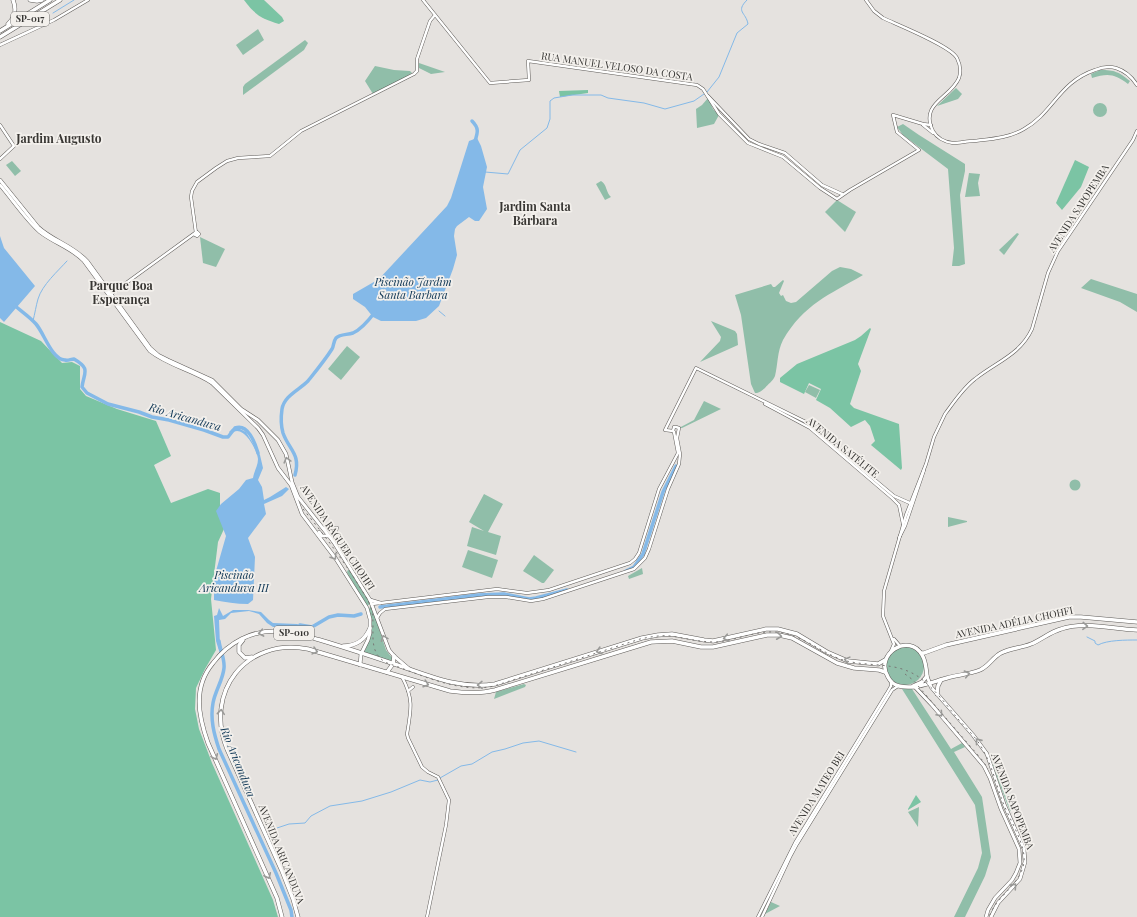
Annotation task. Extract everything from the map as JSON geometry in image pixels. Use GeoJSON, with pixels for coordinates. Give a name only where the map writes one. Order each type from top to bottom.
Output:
{"type":"FeatureCollection","features":[{"type":"Feature","properties":{"kind":"highway"},"geometry":{"type":"LineString","coordinates":[[1,30],[14,16],[16,8],[13,0]]}},
{"type":"Feature","properties":{"kind":"highway"},"geometry":{"type":"LineString","coordinates":[[30,0],[42,0]]}},
{"type":"Feature","properties":{"kind":"highway","name":"SP-017"},"geometry":{"type":"LineString","coordinates":[[1,30],[50,0]]}},
{"type":"Feature","properties":{"kind":"highway","name":"SP-017"},"geometry":{"type":"LineString","coordinates":[[0,36],[60,0]]}},
{"type":"Feature","properties":{"kind":"highway","name":"AVENIDA ADÉLIA CHOHFI"},"geometry":{"type":"LineString","coordinates":[[921,653],[946,645],[1069,617],[1137,622]]}},
{"type":"Feature","properties":{"kind":"highway","name":"AVENIDA ADÉLIA CHOHFI"},"geometry":{"type":"LineString","coordinates":[[913,686],[980,670],[1004,652],[1031,644],[1056,630],[1066,627],[1083,626],[1137,630]]}},
{"type":"Feature","properties":{"kind":"highway"},"geometry":{"type":"LineString","coordinates":[[340,646],[351,646],[360,642],[365,638],[370,628]]}},
{"type":"Feature","properties":{"kind":"highway","name":"AVENIDA RAGUEB CHOHFI"},"geometry":{"type":"LineString","coordinates":[[409,669],[451,683],[472,685],[490,684],[509,680],[635,640],[660,635],[672,634],[711,641],[773,628],[785,629],[797,634],[827,652],[841,658],[856,662],[878,664],[885,660]]}},
{"type":"Feature","properties":{"kind":"highway","name":"SP-010"},"geometry":{"type":"LineString","coordinates":[[282,917],[274,891],[208,743],[200,717],[199,698],[201,687],[207,672],[225,649],[247,636],[264,632],[284,631],[340,646],[409,669]]}},
{"type":"Feature","properties":{"kind":"highway"},"geometry":{"type":"LineString","coordinates":[[754,638],[756,634],[755,632]]}},
{"type":"Feature","properties":{"kind":"highway"},"geometry":{"type":"LineString","coordinates":[[750,633],[750,636],[754,638]]}},
{"type":"Feature","properties":{"kind":"highway"},"geometry":{"type":"LineString","coordinates":[[660,635],[660,641]]}},
{"type":"Feature","properties":{"kind":"highway"},"geometry":{"type":"LineString","coordinates":[[660,635],[657,638],[660,641]]}},
{"type":"Feature","properties":{"kind":"highway"},"geometry":{"type":"LineString","coordinates":[[402,677],[450,691],[475,693],[490,691],[527,681],[639,645],[660,641],[672,641],[701,647],[713,647],[774,635],[786,636],[798,641],[836,663],[854,668],[885,672]]}},
{"type":"Feature","properties":{"kind":"highway"},"geometry":{"type":"LineString","coordinates":[[247,636],[239,644],[238,649],[240,654],[247,658],[257,655]]}},
{"type":"Feature","properties":{"kind":"highway"},"geometry":{"type":"LineString","coordinates":[[905,645],[912,647],[921,653],[927,676],[922,682],[913,686],[899,686],[891,681],[885,672],[885,660],[891,651],[900,646],[905,645]]}},
{"type":"Feature","properties":{"kind":"highway","name":"AVENIDA ARICANDUVA"},"geometry":{"type":"LineString","coordinates":[[298,917],[289,887],[223,739],[221,727],[221,708],[226,689],[231,680],[242,667],[257,655],[277,648],[297,647],[402,677]]}},
{"type":"Feature","properties":{"kind":"highway"},"geometry":{"type":"LineString","coordinates":[[387,672],[393,664],[394,656]]}},
{"type":"Feature","properties":{"kind":"highway"},"geometry":{"type":"LineString","coordinates":[[937,694],[938,686],[941,680]]}},
{"type":"Feature","properties":{"kind":"main road"},"geometry":{"type":"LineString","coordinates":[[0,45],[54,20],[88,0]]}},
{"type":"Feature","properties":{"kind":"main road"},"geometry":{"type":"LineString","coordinates":[[111,294],[196,233],[191,197],[192,191],[197,182],[216,168],[227,161],[238,158],[270,156],[301,131],[414,74],[417,71],[417,59],[430,21],[435,15],[423,0]]}},
{"type":"Feature","properties":{"kind":"main road"},"geometry":{"type":"LineString","coordinates":[[866,0],[874,11],[883,18],[941,46],[953,53],[957,58],[960,68],[959,78],[954,86],[934,105],[930,116],[931,125],[935,134]]}},
{"type":"Feature","properties":{"kind":"main road","name":"RUA MANUEL VELOSO DA COSTA"},"geometry":{"type":"LineString","coordinates":[[435,15],[490,83],[529,80],[528,62],[697,85],[703,89],[708,96]]}},
{"type":"Feature","properties":{"kind":"main road"},"geometry":{"type":"LineString","coordinates":[[922,124],[944,141],[954,143],[1002,137],[1024,129],[1034,122],[1073,80],[1088,72],[1100,68],[1113,67],[1136,81],[1137,85]]}},
{"type":"Feature","properties":{"kind":"main road"},"geometry":{"type":"LineString","coordinates":[[708,96],[719,114],[748,143],[783,157],[820,188],[837,198],[919,150],[897,132],[892,116],[931,125]]}},
{"type":"Feature","properties":{"kind":"main road"},"geometry":{"type":"LineString","coordinates":[[708,96],[749,139],[785,153],[822,185],[842,194]]}},
{"type":"Feature","properties":{"kind":"main road"},"geometry":{"type":"LineString","coordinates":[[0,125],[14,146],[0,159]]}},
{"type":"Feature","properties":{"kind":"main road","name":"AVENIDA SAPOPEMBA"},"geometry":{"type":"LineString","coordinates":[[899,538],[934,437],[945,414],[972,382],[1012,355],[1019,349],[1028,337],[1032,329],[1048,274],[1055,256],[1133,140],[1137,131]]}},
{"type":"Feature","properties":{"kind":"main road","name":"AVENIDA RAGUEB CHOHFI"},"geometry":{"type":"LineString","coordinates":[[0,180],[41,230],[80,253],[147,344],[154,351],[168,360],[212,380],[244,411],[262,423],[280,443],[288,462],[294,488],[298,497],[333,541],[370,600],[387,645],[394,656],[409,669]]}},
{"type":"Feature","properties":{"kind":"main road","name":"AVENIDA RAGUEB CHOHFI"},"geometry":{"type":"LineString","coordinates":[[0,185],[38,230],[76,254],[84,261],[150,351],[164,361],[212,383],[258,428],[263,435],[278,468],[291,485],[301,512],[336,559],[367,608],[370,619],[370,628],[368,640],[361,654],[360,665]]}},
{"type":"Feature","properties":{"kind":"main road","name":"AVENIDA SATÉLITE"},"geometry":{"type":"LineString","coordinates":[[667,426],[696,368],[810,428],[899,505]]}},
{"type":"Feature","properties":{"kind":"main road","name":"AVENIDA SATÉLITE"},"geometry":{"type":"LineString","coordinates":[[716,379],[801,419],[814,428],[894,496],[911,504]]}},
{"type":"Feature","properties":{"kind":"main road"},"geometry":{"type":"LineString","coordinates":[[244,411],[249,409]]}},
{"type":"Feature","properties":{"kind":"main road"},"geometry":{"type":"LineString","coordinates":[[667,426],[675,431],[665,430],[667,426]]}},
{"type":"Feature","properties":{"kind":"main road"},"geometry":{"type":"LineString","coordinates":[[367,608],[372,604],[497,589],[527,593],[549,590],[630,563],[639,553],[659,489],[677,456],[678,448],[675,431]]}},
{"type":"Feature","properties":{"kind":"main road"},"geometry":{"type":"LineString","coordinates":[[377,618],[385,609],[488,597],[506,597],[531,600],[543,599],[634,569],[645,558],[649,549],[668,489],[679,464],[680,454],[675,431]]}},
{"type":"Feature","properties":{"kind":"main road"},"geometry":{"type":"LineString","coordinates":[[900,500],[899,505],[903,525]]}},
{"type":"Feature","properties":{"kind":"main road"},"geometry":{"type":"LineString","coordinates":[[301,512],[304,507],[306,508]]}},
{"type":"Feature","properties":{"kind":"main road"},"geometry":{"type":"LineString","coordinates":[[901,511],[907,516]]}},
{"type":"Feature","properties":{"kind":"main road"},"geometry":{"type":"LineString","coordinates":[[304,516],[321,535],[328,536]]}},
{"type":"Feature","properties":{"kind":"main road","name":"AVENIDA SAPOPEMBA"},"geometry":{"type":"LineString","coordinates":[[891,651],[894,644],[883,614],[884,591],[907,516]]}},
{"type":"Feature","properties":{"kind":"main road"},"geometry":{"type":"LineString","coordinates":[[322,528],[329,530],[336,529],[333,541]]}},
{"type":"Feature","properties":{"kind":"main road"},"geometry":{"type":"LineString","coordinates":[[370,600],[380,603]]}},
{"type":"Feature","properties":{"kind":"main road","name":"AVENIDA SAPOPEMBA"},"geometry":{"type":"LineString","coordinates":[[883,614],[895,641],[900,646]]}},
{"type":"Feature","properties":{"kind":"main road","name":"AVENIDA SAPOPEMBA"},"geometry":{"type":"LineString","coordinates":[[927,676],[929,683],[937,694],[984,749],[990,759],[1004,802],[1023,846],[1025,857],[1022,874],[1016,884],[998,903],[991,917]]}},
{"type":"Feature","properties":{"kind":"main road"},"geometry":{"type":"LineString","coordinates":[[402,677],[408,692],[412,709],[407,734],[408,738],[422,767],[441,781],[448,796],[449,802],[446,825],[426,917]]}},
{"type":"Feature","properties":{"kind":"main road","name":"AVENIDA MATEO BEI"},"geometry":{"type":"LineString","coordinates":[[758,917],[788,855],[887,693],[891,686],[891,681]]}},
{"type":"Feature","properties":{"kind":"main road","name":"AVENIDA MATEO BEI"},"geometry":{"type":"LineString","coordinates":[[762,917],[797,844],[892,690],[899,686]]}},
{"type":"Feature","properties":{"kind":"main road","name":"AVENIDA SAPOPEMBA"},"geometry":{"type":"LineString","coordinates":[[913,686],[979,760],[988,774],[1004,816],[1019,849],[1020,863],[1016,873],[1012,880],[995,898],[986,917]]}},
{"type":"Feature","properties":{"kind":"main road"},"geometry":{"type":"LineString","coordinates":[[408,692],[413,687]]}},
{"type":"Feature","properties":{"kind":"main road"},"geometry":{"type":"LineString","coordinates":[[995,794],[999,794],[1004,802]]}},
{"type":"Feature","properties":{"kind":"main road"},"geometry":{"type":"LineString","coordinates":[[1004,816],[1008,823],[1014,826]]}},
{"type":"Feature","properties":{"kind":"main road"},"geometry":{"type":"LineString","coordinates":[[1014,838],[1023,846],[1019,849]]}},
{"type":"Feature","properties":{"kind":"green space"},"geometry":{"type":"Polygon","coordinates":[[[244,0],[264,0],[282,17],[284,21],[279,24],[263,18],[252,10],[244,0]]]}},
{"type":"Feature","properties":{"kind":"green space"},"geometry":{"type":"Polygon","coordinates":[[[258,29],[264,40],[243,55],[236,45],[258,29]]]}},
{"type":"Feature","properties":{"kind":"green space"},"geometry":{"type":"Polygon","coordinates":[[[305,40],[308,43],[304,50],[243,95],[243,87],[245,84],[305,40]]]}},
{"type":"Feature","properties":{"kind":"green space"},"geometry":{"type":"Polygon","coordinates":[[[419,63],[445,72],[431,74],[419,68],[419,63]]]}},
{"type":"Feature","properties":{"kind":"green space"},"geometry":{"type":"Polygon","coordinates":[[[375,66],[394,70],[410,71],[412,73],[396,83],[373,94],[365,81],[375,66]]]}},
{"type":"Feature","properties":{"kind":"green space"},"geometry":{"type":"Polygon","coordinates":[[[1100,70],[1116,72],[1123,75],[1130,81],[1128,84],[1111,75],[1103,75],[1092,78],[1091,74],[1100,70]]]}},
{"type":"Feature","properties":{"kind":"green space"},"geometry":{"type":"Polygon","coordinates":[[[956,88],[962,94],[958,99],[937,106],[956,88]]]}},
{"type":"Feature","properties":{"kind":"green space"},"geometry":{"type":"Polygon","coordinates":[[[588,90],[588,93],[560,97],[559,91],[588,90]]]}},
{"type":"Feature","properties":{"kind":"green space"},"geometry":{"type":"Polygon","coordinates":[[[708,98],[713,109],[719,115],[714,124],[697,128],[696,109],[708,98]]]}},
{"type":"Feature","properties":{"kind":"green space"},"geometry":{"type":"Polygon","coordinates":[[[1097,103],[1103,103],[1107,107],[1107,113],[1103,117],[1097,117],[1093,113],[1093,107],[1097,103]]]}},
{"type":"Feature","properties":{"kind":"green space"},"geometry":{"type":"Polygon","coordinates":[[[903,124],[965,164],[960,195],[965,264],[952,266],[954,248],[948,169],[903,135],[897,127],[903,124]]]}},
{"type":"Feature","properties":{"kind":"green space"},"geometry":{"type":"Polygon","coordinates":[[[1075,160],[1089,167],[1081,187],[1062,210],[1056,203],[1075,160]]]}},
{"type":"Feature","properties":{"kind":"green space"},"geometry":{"type":"Polygon","coordinates":[[[12,161],[21,171],[15,176],[6,165],[12,161]]]}},
{"type":"Feature","properties":{"kind":"green space"},"geometry":{"type":"Polygon","coordinates":[[[969,173],[980,174],[978,183],[980,196],[965,197],[969,173]]]}},
{"type":"Feature","properties":{"kind":"green space"},"geometry":{"type":"Polygon","coordinates":[[[601,181],[611,197],[605,200],[596,184],[601,181]]]}},
{"type":"Feature","properties":{"kind":"green space"},"geometry":{"type":"Polygon","coordinates":[[[837,200],[856,212],[845,232],[825,212],[837,200]]]}},
{"type":"Feature","properties":{"kind":"green space"},"geometry":{"type":"Polygon","coordinates":[[[1017,233],[1019,234],[1004,255],[999,250],[1017,233]]]}},
{"type":"Feature","properties":{"kind":"green space"},"geometry":{"type":"Polygon","coordinates":[[[200,237],[225,249],[216,267],[203,263],[200,237]]]}},
{"type":"Feature","properties":{"kind":"green space"},"geometry":{"type":"Polygon","coordinates":[[[840,267],[851,269],[863,275],[828,295],[800,317],[781,344],[774,378],[765,388],[758,393],[755,393],[751,384],[741,315],[735,295],[771,284],[775,287],[783,280],[784,281],[779,293],[781,296],[783,295],[786,301],[791,303],[796,302],[832,271],[840,267]]]}},
{"type":"Feature","properties":{"kind":"green space"},"geometry":{"type":"Polygon","coordinates":[[[1091,279],[1137,294],[1137,312],[1120,302],[1081,288],[1091,279]]]}},
{"type":"Feature","properties":{"kind":"green space"},"geometry":{"type":"Polygon","coordinates":[[[711,321],[735,331],[737,334],[738,345],[700,362],[720,341],[721,337],[711,321]]]}},
{"type":"Feature","properties":{"kind":"green space"},"geometry":{"type":"Polygon","coordinates":[[[0,322],[41,341],[62,363],[72,362],[80,366],[80,389],[86,396],[117,409],[156,421],[171,456],[154,465],[171,503],[208,489],[220,493],[220,507],[229,518],[218,542],[211,599],[216,650],[196,688],[195,709],[199,729],[212,763],[273,900],[278,917],[0,917],[0,322]]]}},
{"type":"Feature","properties":{"kind":"green space"},"geometry":{"type":"Polygon","coordinates":[[[870,328],[871,329],[858,364],[861,371],[850,404],[854,408],[899,424],[901,470],[871,445],[875,441],[870,426],[865,420],[851,427],[830,408],[816,400],[821,389],[809,383],[804,394],[780,382],[780,378],[797,364],[855,340],[870,328]]]}},
{"type":"Feature","properties":{"kind":"green space"},"geometry":{"type":"Polygon","coordinates":[[[347,346],[360,357],[341,380],[328,369],[347,346]]]}},
{"type":"Feature","properties":{"kind":"green space"},"geometry":{"type":"Polygon","coordinates":[[[809,385],[820,390],[816,398],[805,392],[809,385]]]}},
{"type":"Feature","properties":{"kind":"green space"},"geometry":{"type":"Polygon","coordinates":[[[704,401],[721,409],[682,428],[679,428],[694,420],[704,401]]]}},
{"type":"Feature","properties":{"kind":"green space"},"geometry":{"type":"Polygon","coordinates":[[[1073,480],[1077,480],[1079,481],[1079,489],[1073,490],[1070,487],[1070,483],[1073,480]]]}},
{"type":"Feature","properties":{"kind":"green space"},"geometry":{"type":"Polygon","coordinates":[[[484,494],[503,504],[488,532],[501,536],[496,555],[467,546],[472,527],[484,531],[469,522],[484,494]]]}},
{"type":"Feature","properties":{"kind":"green space"},"geometry":{"type":"Polygon","coordinates":[[[948,517],[967,521],[967,522],[948,527],[948,517]]]}},
{"type":"Feature","properties":{"kind":"green space"},"geometry":{"type":"Polygon","coordinates":[[[468,550],[498,560],[492,578],[462,567],[468,550]]]}},
{"type":"Feature","properties":{"kind":"green space"},"geometry":{"type":"Polygon","coordinates":[[[534,555],[554,570],[544,583],[523,571],[534,555]]]}},
{"type":"Feature","properties":{"kind":"green space"},"geometry":{"type":"Polygon","coordinates":[[[642,568],[643,574],[629,579],[628,576],[642,568]]]}},
{"type":"Feature","properties":{"kind":"green space"},"geometry":{"type":"Polygon","coordinates":[[[350,570],[371,603],[367,606],[349,576],[347,572],[350,570]]]}},
{"type":"Feature","properties":{"kind":"green space"},"geometry":{"type":"Polygon","coordinates":[[[370,607],[372,607],[386,650],[393,659],[392,663],[363,654],[369,638],[370,607]]]}},
{"type":"Feature","properties":{"kind":"green space"},"geometry":{"type":"Polygon","coordinates":[[[905,647],[915,650],[921,656],[924,666],[921,676],[915,682],[905,685],[895,682],[889,676],[886,666],[889,656],[895,650],[905,647]]]}},
{"type":"Feature","properties":{"kind":"green space"},"geometry":{"type":"Polygon","coordinates":[[[524,684],[526,685],[525,687],[494,699],[496,692],[524,684]]]}},
{"type":"Feature","properties":{"kind":"green space"},"geometry":{"type":"Polygon","coordinates":[[[902,689],[912,689],[951,749],[962,743],[965,747],[954,752],[982,797],[991,857],[985,876],[965,917],[954,917],[978,868],[982,853],[975,805],[902,689]]]}},
{"type":"Feature","properties":{"kind":"green space"},"geometry":{"type":"Polygon","coordinates":[[[993,757],[1002,777],[1012,811],[1010,811],[997,778],[991,758],[993,757]]]}},
{"type":"Feature","properties":{"kind":"green space"},"geometry":{"type":"Polygon","coordinates":[[[916,795],[921,802],[908,810],[908,809],[916,795]]]}},
{"type":"Feature","properties":{"kind":"green space"},"geometry":{"type":"Polygon","coordinates":[[[919,807],[918,827],[908,812],[919,807]]]}},
{"type":"Feature","properties":{"kind":"green space"},"geometry":{"type":"Polygon","coordinates":[[[771,902],[780,906],[765,914],[771,902]]]}},
{"type":"Feature","properties":{"kind":"water","name":"Piscinão Jardim Santa Barbara"},"geometry":{"type":"Polygon","coordinates":[[[477,138],[487,167],[483,187],[487,209],[479,221],[475,221],[469,217],[455,229],[454,236],[457,255],[439,306],[426,318],[416,321],[381,321],[373,317],[365,307],[353,299],[353,294],[379,279],[447,206],[451,198],[469,141],[477,138]]]}},
{"type":"Feature","properties":{"kind":"water"},"geometry":{"type":"Polygon","coordinates":[[[0,236],[4,248],[35,286],[4,322],[0,318],[0,236]]]}},
{"type":"Feature","properties":{"kind":"water","name":"Piscinão Aricanduva III"},"geometry":{"type":"Polygon","coordinates":[[[236,427],[246,432],[260,455],[263,468],[258,480],[262,487],[264,500],[286,487],[289,489],[282,496],[264,504],[266,514],[248,538],[255,557],[253,600],[248,604],[214,600],[214,578],[226,536],[216,511],[221,504],[239,489],[246,480],[253,478],[258,462],[255,449],[248,438],[240,431],[235,431],[231,434],[229,432],[236,427]]]}},
{"type":"Feature","properties":{"kind":"water"},"geometry":{"type":"Polygon","coordinates":[[[219,608],[223,616],[233,610],[248,610],[261,612],[273,623],[297,624],[303,626],[273,627],[259,614],[249,611],[231,613],[225,619],[219,620],[220,646],[222,652],[220,654],[216,641],[214,616],[217,615],[219,608]]]}},
{"type":"Feature","properties":{"kind":"waterway"},"geometry":{"type":"LineString","coordinates":[[53,13],[74,0]]}},
{"type":"Feature","properties":{"kind":"waterway"},"geometry":{"type":"LineString","coordinates":[[707,92],[719,77],[737,33],[748,24],[742,12],[742,7],[747,0]]}},
{"type":"Feature","properties":{"kind":"waterway"},"geometry":{"type":"LineString","coordinates":[[485,172],[508,174],[520,150],[547,128],[550,119],[550,101],[554,98],[572,95],[601,95],[608,98],[644,103],[665,109],[694,101],[704,94]]}},
{"type":"Feature","properties":{"kind":"waterway"},"geometry":{"type":"LineString","coordinates":[[472,121],[477,130],[475,141]]}},
{"type":"Feature","properties":{"kind":"waterway"},"geometry":{"type":"LineString","coordinates":[[33,321],[40,294],[51,278],[67,261]]}},
{"type":"Feature","properties":{"kind":"waterway","name":"Rio Aricanduva"},"geometry":{"type":"LineString","coordinates":[[14,305],[36,324],[56,356],[60,359],[74,359],[83,365],[85,368],[85,374],[82,387],[87,393],[108,404],[204,430],[223,437],[228,437],[235,428],[244,428],[250,435],[258,453]]}},
{"type":"Feature","properties":{"kind":"waterway"},"geometry":{"type":"LineString","coordinates":[[439,311],[445,316]]}},
{"type":"Feature","properties":{"kind":"waterway"},"geometry":{"type":"LineString","coordinates":[[295,475],[296,462],[294,452],[285,439],[282,430],[281,415],[283,404],[308,381],[332,349],[336,338],[353,333],[365,324],[375,312]]}},
{"type":"Feature","properties":{"kind":"waterway"},"geometry":{"type":"LineString","coordinates":[[626,571],[634,567],[643,554],[663,492],[676,466]]}},
{"type":"Feature","properties":{"kind":"waterway"},"geometry":{"type":"LineString","coordinates":[[380,607],[478,595],[504,594],[529,599],[567,590]]}},
{"type":"Feature","properties":{"kind":"waterway"},"geometry":{"type":"LineString","coordinates":[[300,625],[312,627],[329,617],[338,615],[354,616],[361,614]]}},
{"type":"Feature","properties":{"kind":"waterway"},"geometry":{"type":"LineString","coordinates":[[1087,637],[1095,641],[1098,645],[1111,641],[1137,640]]}},
{"type":"Feature","properties":{"kind":"waterway","name":"Rio Aricanduva"},"geometry":{"type":"LineString","coordinates":[[219,641],[224,661],[224,668],[212,709],[212,721],[216,738],[219,749],[276,873],[291,910],[292,917]]}},
{"type":"Feature","properties":{"kind":"waterway"},"geometry":{"type":"LineString","coordinates":[[440,778],[461,766],[472,764],[492,752],[523,743],[539,741],[576,752]]}},
{"type":"Feature","properties":{"kind":"waterway"},"geometry":{"type":"LineString","coordinates":[[274,829],[289,824],[305,823],[311,816],[330,806],[362,801],[391,792],[420,780],[430,782],[438,780]]}},
{"type":"Feature","properties":{"kind":"railway"},"geometry":{"type":"LineString","coordinates":[[303,509],[337,553],[368,601],[373,615],[374,646],[380,658],[387,663],[440,682],[467,687],[481,688],[494,686],[640,639],[651,637],[670,636],[698,641],[715,642],[766,632],[784,633],[793,636],[843,660],[898,668],[916,675],[939,696],[982,747],[1002,800],[1020,839],[1024,855],[1022,870],[992,910],[989,917]]}},
{"type":"Feature","properties":{"kind":"railway"},"geometry":{"type":"LineString","coordinates":[[905,674],[913,680],[983,761],[988,769]]}},
{"type":"Feature","properties":{"kind":"district","name":"Jardim Augusto"},"geometry":{"type":"Point","coordinates":[59,139]}},
{"type":"Feature","properties":{"kind":"district","name":"Jardim Santa Bárbara"},"geometry":{"type":"Point","coordinates":[535,214]}},
{"type":"Feature","properties":{"kind":"district","name":"Parque Boa Esperança"},"geometry":{"type":"Point","coordinates":[121,293]}}]}
